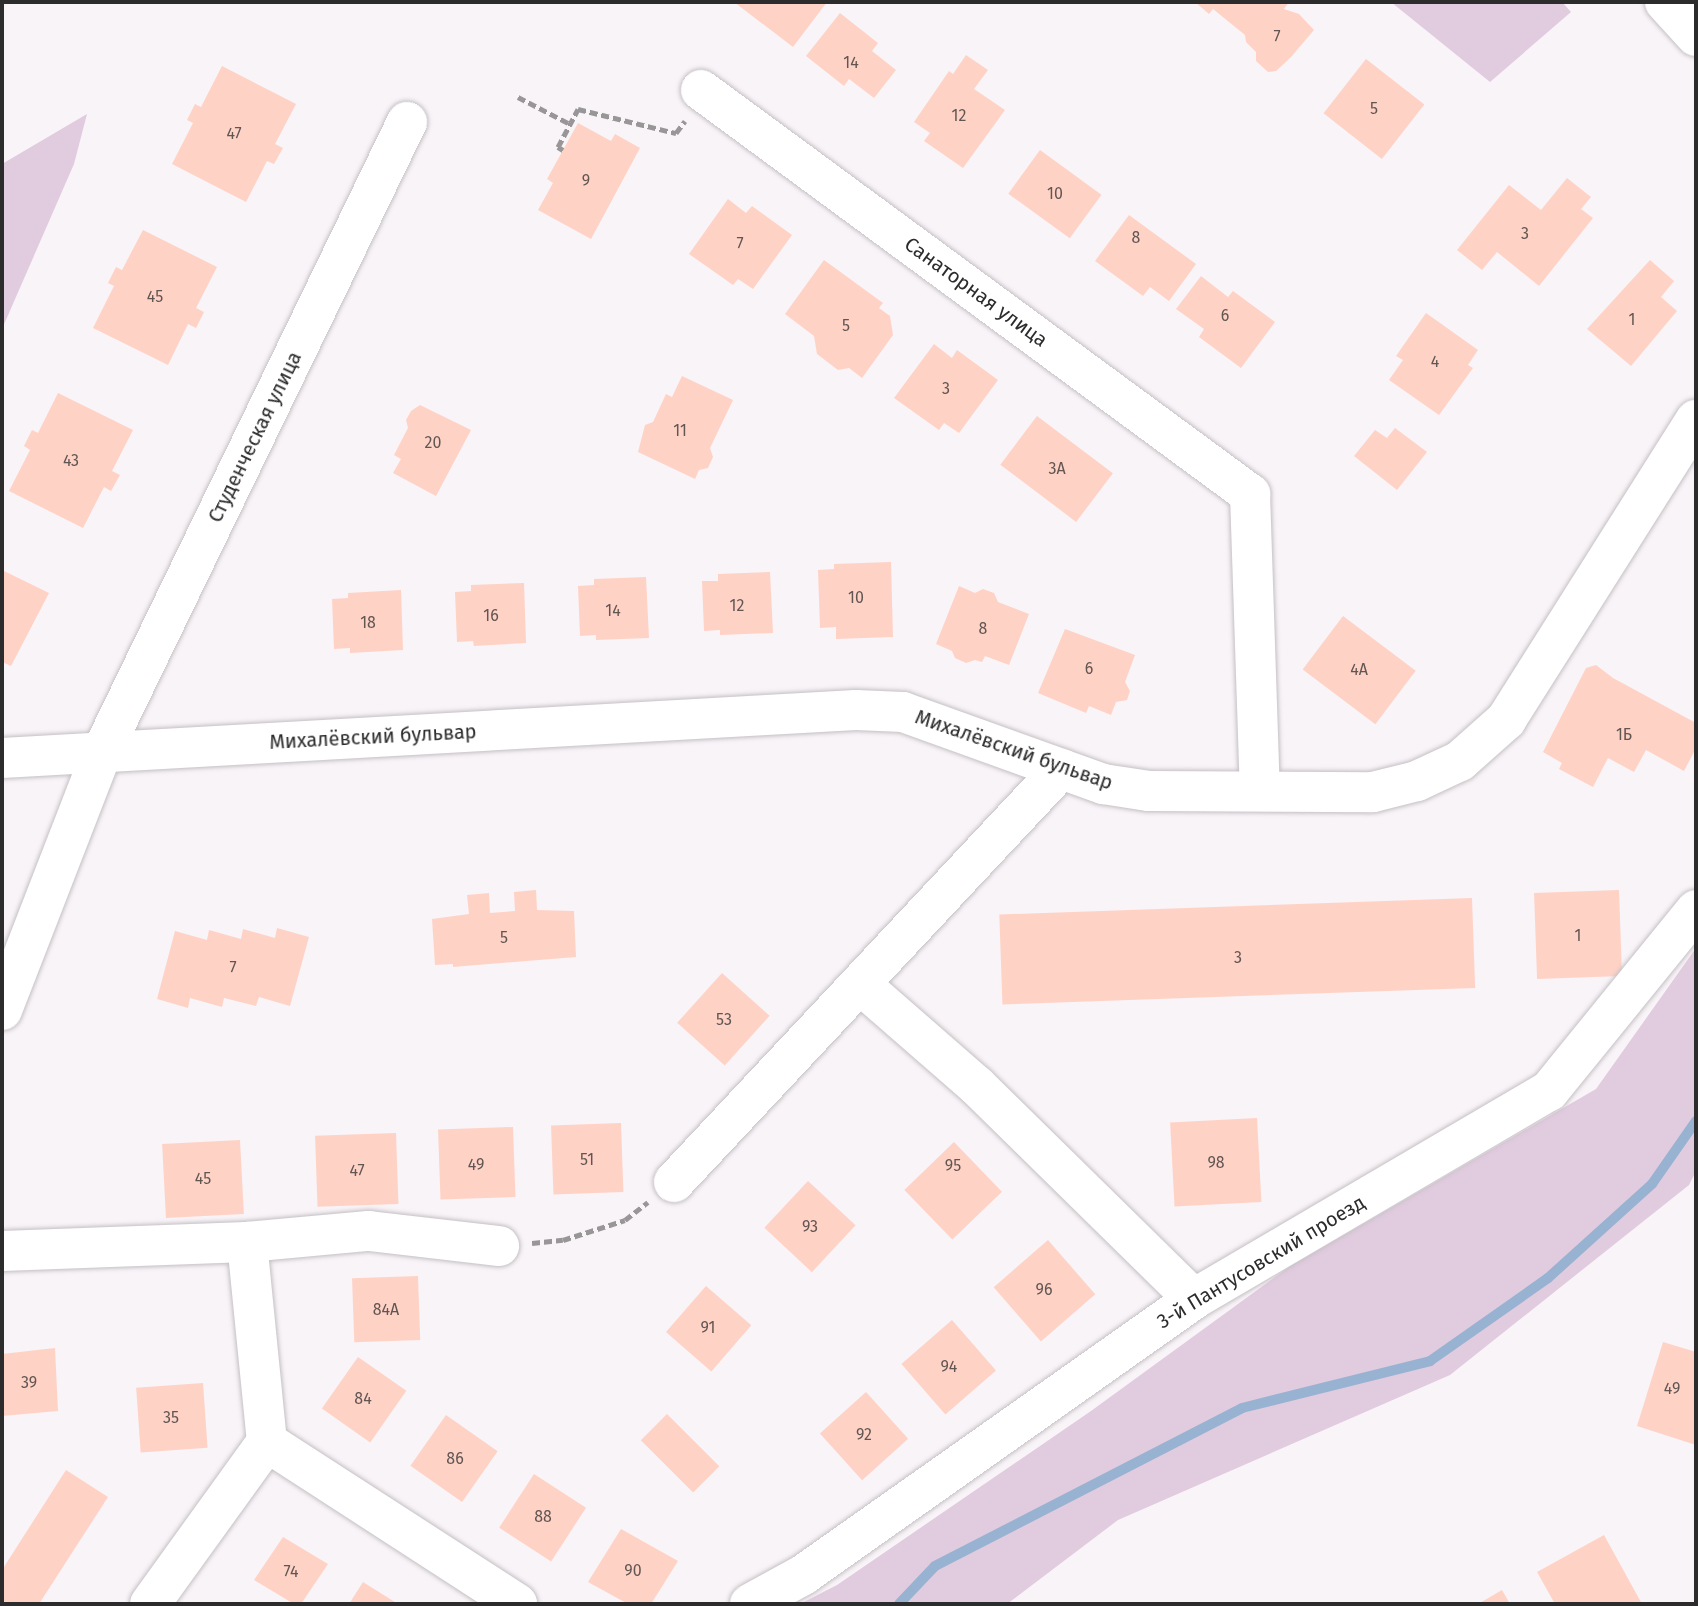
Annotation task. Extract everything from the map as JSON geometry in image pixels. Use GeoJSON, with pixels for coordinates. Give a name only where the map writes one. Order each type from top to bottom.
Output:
{"type":"FeatureCollection","features":[{"type":"Feature","properties":{"kind":"street"},"geometry":{"type":"LineString","coordinates":[[1665,2],[1696,36]]}},
{"type":"Feature","properties":{"kind":"street","name":"Санаторная улица"},"geometry":{"type":"LineString","coordinates":[[693,105],[1250,494],[1260,791]]}},
{"type":"Feature","properties":{"kind":"street","name":"Студенческая улица"},"geometry":{"type":"LineString","coordinates":[[2,1010],[102,752],[407,122]]}},
{"type":"Feature","properties":{"kind":"street","name":"Михалёвский бульвар"},"geometry":{"type":"LineString","coordinates":[[2,758],[856,710],[903,712],[1103,784],[1149,791],[1373,792],[1417,781],[1460,761],[1506,720],[1696,420]]}},
{"type":"Feature","properties":{"kind":"street"},"geometry":{"type":"LineString","coordinates":[[674,1182],[1061,769]]}},
{"type":"Feature","properties":{"kind":"street","name":"3-й Пантусовский проезд"},"geometry":{"type":"LineString","coordinates":[[750,1604],[803,1575],[1194,1299],[1549,1091],[1696,910]]}},
{"type":"Feature","properties":{"kind":"street"},"geometry":{"type":"LineString","coordinates":[[860,984],[977,1086],[1194,1299]]}},
{"type":"Feature","properties":{"kind":"street"},"geometry":{"type":"LineString","coordinates":[[2,1251],[247,1242],[369,1231],[499,1246]]}},
{"type":"Feature","properties":{"kind":"street"},"geometry":{"type":"LineString","coordinates":[[150,1604],[267,1442],[247,1242]]}},
{"type":"Feature","properties":{"kind":"street"},"geometry":{"type":"LineString","coordinates":[[267,1442],[517,1604]]}},
{"type":"Feature","properties":{"kind":"path"},"geometry":{"type":"LineString","coordinates":[[518,97],[570,124]]}},
{"type":"Feature","properties":{"kind":"path"},"geometry":{"type":"LineString","coordinates":[[563,150],[558,147],[578,109],[676,133],[693,105]]}},
{"type":"Feature","properties":{"kind":"path"},"geometry":{"type":"LineString","coordinates":[[499,1246],[563,1240],[625,1220],[674,1182]]}},
{"type":"Feature","properties":{"kind":"shaded area"},"geometry":{"type":"Polygon","coordinates":[[[1391,2],[1562,2],[1571,12],[1490,82],[1391,2]]]}},
{"type":"Feature","properties":{"kind":"shaded area"},"geometry":{"type":"Polygon","coordinates":[[[87,114],[74,164],[2,329],[2,164],[87,114]]]}},
{"type":"Feature","properties":{"kind":"shaded area"},"geometry":{"type":"Polygon","coordinates":[[[1696,948],[1696,1171],[1689,1185],[1450,1375],[1118,1520],[1007,1604],[800,1604],[837,1585],[1091,1411],[1289,1267],[1596,1089],[1696,948]]]}},
{"type":"Feature","properties":{"kind":"building"},"geometry":{"type":"Polygon","coordinates":[[[734,2],[827,2],[793,47],[734,2]]]}},
{"type":"Feature","properties":{"kind":"building"},"geometry":{"type":"Polygon","coordinates":[[[1195,2],[1289,2],[1284,9],[1299,14],[1314,30],[1276,71],[1268,72],[1256,61],[1256,52],[1246,42],[1245,35],[1213,9],[1209,14],[1195,2]]]}},
{"type":"Feature","properties":{"kind":"building"},"geometry":{"type":"Polygon","coordinates":[[[840,13],[878,43],[872,51],[896,70],[874,98],[849,79],[844,86],[806,56],[840,13]]]}},
{"type":"Feature","properties":{"kind":"building"},"geometry":{"type":"Polygon","coordinates":[[[966,55],[988,70],[974,89],[1005,110],[963,168],[924,141],[930,133],[914,122],[949,71],[953,74],[966,55]]]}},
{"type":"Feature","properties":{"kind":"building"},"geometry":{"type":"Polygon","coordinates":[[[1366,59],[1424,105],[1382,159],[1324,113],[1366,59]]]}},
{"type":"Feature","properties":{"kind":"building"},"geometry":{"type":"Polygon","coordinates":[[[222,66],[296,104],[275,144],[283,148],[274,164],[267,161],[246,202],[172,164],[193,123],[187,120],[195,104],[201,107],[222,66]]]}},
{"type":"Feature","properties":{"kind":"building"},"geometry":{"type":"Polygon","coordinates":[[[578,123],[611,141],[615,134],[640,148],[591,239],[538,210],[553,183],[547,179],[578,123]]]}},
{"type":"Feature","properties":{"kind":"building"},"geometry":{"type":"Polygon","coordinates":[[[1040,150],[1101,195],[1070,238],[1008,194],[1040,150]]]}},
{"type":"Feature","properties":{"kind":"building"},"geometry":{"type":"Polygon","coordinates":[[[1567,178],[1591,197],[1581,209],[1593,218],[1539,286],[1497,252],[1482,270],[1457,250],[1509,185],[1541,210],[1567,178]]]}},
{"type":"Feature","properties":{"kind":"building"},"geometry":{"type":"Polygon","coordinates":[[[728,199],[746,213],[752,206],[792,235],[753,289],[738,279],[733,285],[689,254],[728,199]]]}},
{"type":"Feature","properties":{"kind":"building"},"geometry":{"type":"Polygon","coordinates":[[[1129,215],[1196,264],[1169,301],[1150,287],[1143,296],[1095,261],[1129,215]]]}},
{"type":"Feature","properties":{"kind":"building"},"geometry":{"type":"Polygon","coordinates":[[[143,230],[217,267],[196,308],[204,312],[196,328],[188,324],[168,365],[93,328],[114,286],[108,283],[116,267],[122,270],[143,230]]]}},
{"type":"Feature","properties":{"kind":"building"},"geometry":{"type":"Polygon","coordinates":[[[824,260],[883,303],[879,308],[890,316],[893,335],[862,378],[849,368],[838,370],[817,354],[814,336],[785,314],[824,260]]]}},
{"type":"Feature","properties":{"kind":"building"},"geometry":{"type":"Polygon","coordinates":[[[1650,260],[1674,281],[1661,297],[1677,311],[1631,366],[1587,329],[1650,260]]]}},
{"type":"Feature","properties":{"kind":"building"},"geometry":{"type":"Polygon","coordinates":[[[1201,276],[1228,297],[1233,291],[1275,322],[1241,368],[1199,337],[1204,329],[1176,309],[1201,276]]]}},
{"type":"Feature","properties":{"kind":"building"},"geometry":{"type":"Polygon","coordinates":[[[1426,313],[1478,350],[1468,365],[1473,368],[1439,415],[1389,380],[1403,360],[1396,356],[1426,313]]]}},
{"type":"Feature","properties":{"kind":"building"},"geometry":{"type":"Polygon","coordinates":[[[934,344],[952,358],[957,350],[998,380],[959,433],[944,423],[939,430],[894,398],[934,344]]]}},
{"type":"Feature","properties":{"kind":"building"},"geometry":{"type":"Polygon","coordinates":[[[682,376],[733,400],[710,448],[713,457],[708,468],[699,470],[695,479],[638,452],[645,425],[653,422],[666,394],[672,397],[682,376]]]}},
{"type":"Feature","properties":{"kind":"building"},"geometry":{"type":"Polygon","coordinates":[[[58,393],[133,430],[112,471],[120,475],[111,491],[104,487],[83,528],[9,491],[30,450],[24,446],[32,430],[38,433],[58,393]]]}},
{"type":"Feature","properties":{"kind":"building"},"geometry":{"type":"Polygon","coordinates":[[[420,405],[471,430],[436,496],[393,473],[401,459],[394,455],[408,428],[406,420],[411,411],[420,405]]]}},
{"type":"Feature","properties":{"kind":"building"},"geometry":{"type":"Polygon","coordinates":[[[1037,416],[1113,473],[1076,522],[1000,465],[1037,416]]]}},
{"type":"Feature","properties":{"kind":"building"},"geometry":{"type":"Polygon","coordinates":[[[1395,428],[1427,452],[1397,490],[1354,456],[1375,430],[1387,438],[1395,428]]]}},
{"type":"Feature","properties":{"kind":"building"},"geometry":{"type":"Polygon","coordinates":[[[891,562],[893,637],[836,639],[836,627],[820,628],[818,570],[834,569],[834,564],[891,562]]]}},
{"type":"Feature","properties":{"kind":"building"},"geometry":{"type":"Polygon","coordinates":[[[2,570],[49,593],[11,666],[2,662],[2,570]]]}},
{"type":"Feature","properties":{"kind":"building"},"geometry":{"type":"Polygon","coordinates":[[[770,572],[773,633],[720,635],[720,630],[704,631],[702,581],[718,581],[718,574],[770,572]]]}},
{"type":"Feature","properties":{"kind":"building"},"geometry":{"type":"Polygon","coordinates":[[[646,577],[649,638],[596,640],[596,635],[580,636],[578,586],[594,585],[594,579],[646,577]]]}},
{"type":"Feature","properties":{"kind":"building"},"geometry":{"type":"Polygon","coordinates":[[[524,583],[526,643],[474,646],[473,641],[457,642],[455,592],[471,591],[471,585],[524,583]]]}},
{"type":"Feature","properties":{"kind":"building"},"geometry":{"type":"Polygon","coordinates":[[[959,586],[975,593],[983,589],[994,593],[998,602],[1029,614],[1009,665],[985,656],[982,662],[975,660],[966,663],[955,658],[952,651],[936,644],[959,586]]]}},
{"type":"Feature","properties":{"kind":"building"},"geometry":{"type":"Polygon","coordinates":[[[401,590],[403,650],[350,653],[350,648],[334,649],[332,599],[348,598],[348,593],[401,590]]]}},
{"type":"Feature","properties":{"kind":"building"},"geometry":{"type":"Polygon","coordinates":[[[1343,616],[1416,671],[1375,724],[1303,670],[1343,616]]]}},
{"type":"Feature","properties":{"kind":"building"},"geometry":{"type":"Polygon","coordinates":[[[1065,629],[1135,655],[1125,682],[1130,691],[1127,700],[1116,702],[1111,715],[1089,706],[1086,713],[1038,693],[1065,629]]]}},
{"type":"Feature","properties":{"kind":"building"},"geometry":{"type":"Polygon","coordinates":[[[1596,665],[1613,678],[1696,723],[1696,748],[1684,771],[1646,750],[1634,772],[1608,758],[1593,787],[1559,769],[1562,763],[1543,752],[1586,668],[1596,665]]]}},
{"type":"Feature","properties":{"kind":"building"},"geometry":{"type":"Polygon","coordinates":[[[536,890],[537,910],[574,911],[576,957],[453,967],[453,964],[435,965],[432,919],[469,914],[467,895],[489,893],[490,913],[515,911],[514,892],[536,890]]]}},
{"type":"Feature","properties":{"kind":"building"},"geometry":{"type":"Polygon","coordinates":[[[1619,890],[1622,976],[1537,979],[1534,893],[1619,890]]]}},
{"type":"Feature","properties":{"kind":"building"},"geometry":{"type":"Polygon","coordinates":[[[1472,898],[1475,988],[1002,1004],[999,915],[1472,898]]]}},
{"type":"Feature","properties":{"kind":"building"},"geometry":{"type":"Polygon","coordinates":[[[277,928],[309,937],[290,1006],[259,997],[256,1006],[224,998],[222,1007],[190,998],[188,1008],[157,999],[175,931],[207,940],[209,930],[241,939],[243,929],[275,938],[277,928]]]}},
{"type":"Feature","properties":{"kind":"building"},"geometry":{"type":"Polygon","coordinates":[[[722,973],[770,1016],[725,1066],[677,1023],[722,973]]]}},
{"type":"Feature","properties":{"kind":"building"},"geometry":{"type":"Polygon","coordinates":[[[1257,1118],[1261,1202],[1175,1206],[1170,1123],[1257,1118]]]}},
{"type":"Feature","properties":{"kind":"building"},"geometry":{"type":"Polygon","coordinates":[[[621,1123],[623,1192],[553,1194],[551,1125],[621,1123]]]}},
{"type":"Feature","properties":{"kind":"building"},"geometry":{"type":"Polygon","coordinates":[[[513,1127],[515,1197],[440,1200],[438,1130],[513,1127]]]}},
{"type":"Feature","properties":{"kind":"building"},"geometry":{"type":"Polygon","coordinates":[[[396,1133],[398,1204],[318,1207],[315,1136],[396,1133]]]}},
{"type":"Feature","properties":{"kind":"building"},"geometry":{"type":"Polygon","coordinates":[[[240,1140],[244,1214],[166,1218],[162,1144],[240,1140]]]}},
{"type":"Feature","properties":{"kind":"building"},"geometry":{"type":"Polygon","coordinates":[[[954,1142],[1002,1192],[952,1240],[904,1190],[954,1142]]]}},
{"type":"Feature","properties":{"kind":"building"},"geometry":{"type":"Polygon","coordinates":[[[808,1181],[856,1225],[812,1272],[764,1228],[808,1181]]]}},
{"type":"Feature","properties":{"kind":"building"},"geometry":{"type":"Polygon","coordinates":[[[1048,1240],[1095,1294],[1041,1342],[994,1287],[1048,1240]]]}},
{"type":"Feature","properties":{"kind":"building"},"geometry":{"type":"Polygon","coordinates":[[[418,1276],[420,1340],[354,1342],[352,1278],[418,1276]]]}},
{"type":"Feature","properties":{"kind":"building"},"geometry":{"type":"Polygon","coordinates":[[[706,1286],[751,1325],[711,1371],[666,1332],[706,1286]]]}},
{"type":"Feature","properties":{"kind":"building"},"geometry":{"type":"Polygon","coordinates":[[[952,1320],[996,1371],[945,1415],[901,1364],[952,1320]]]}},
{"type":"Feature","properties":{"kind":"building"},"geometry":{"type":"Polygon","coordinates":[[[1663,1342],[1696,1352],[1696,1445],[1637,1426],[1663,1342]]]}},
{"type":"Feature","properties":{"kind":"building"},"geometry":{"type":"Polygon","coordinates":[[[55,1348],[58,1411],[2,1416],[2,1354],[55,1348]]]}},
{"type":"Feature","properties":{"kind":"building"},"geometry":{"type":"Polygon","coordinates":[[[358,1357],[406,1391],[370,1442],[322,1409],[358,1357]]]}},
{"type":"Feature","properties":{"kind":"building"},"geometry":{"type":"Polygon","coordinates":[[[203,1383],[208,1448],[141,1453],[136,1388],[203,1383]]]}},
{"type":"Feature","properties":{"kind":"building"},"geometry":{"type":"Polygon","coordinates":[[[866,1392],[908,1439],[862,1480],[820,1433],[866,1392]]]}},
{"type":"Feature","properties":{"kind":"building"},"geometry":{"type":"Polygon","coordinates":[[[667,1414],[719,1466],[693,1492],[641,1440],[667,1414]]]}},
{"type":"Feature","properties":{"kind":"building"},"geometry":{"type":"Polygon","coordinates":[[[446,1415],[498,1451],[462,1502],[410,1466],[446,1415]]]}},
{"type":"Feature","properties":{"kind":"building"},"geometry":{"type":"Polygon","coordinates":[[[66,1470],[108,1497],[39,1604],[2,1604],[2,1570],[66,1470]]]}},
{"type":"Feature","properties":{"kind":"building"},"geometry":{"type":"Polygon","coordinates":[[[534,1474],[586,1508],[551,1561],[499,1528],[534,1474]]]}},
{"type":"Feature","properties":{"kind":"building"},"geometry":{"type":"Polygon","coordinates":[[[621,1529],[678,1561],[651,1604],[628,1604],[588,1582],[621,1529]]]}},
{"type":"Feature","properties":{"kind":"building"},"geometry":{"type":"Polygon","coordinates":[[[1604,1535],[1642,1604],[1555,1604],[1537,1572],[1604,1535]]]}},
{"type":"Feature","properties":{"kind":"building"},"geometry":{"type":"Polygon","coordinates":[[[283,1537],[328,1564],[301,1604],[294,1604],[254,1580],[283,1537]]]}},
{"type":"Feature","properties":{"kind":"building"},"geometry":{"type":"Polygon","coordinates":[[[363,1582],[398,1604],[349,1604],[363,1582]]]}},
{"type":"Feature","properties":{"kind":"building"},"geometry":{"type":"Polygon","coordinates":[[[1502,1590],[1510,1604],[1478,1604],[1502,1590]]]}},
{"type":"Feature","properties":{"kind":"waterway"},"geometry":{"type":"LineString","coordinates":[[899,1604],[935,1566],[1242,1408],[1430,1361],[1548,1278],[1652,1184],[1696,1121]]}}]}
